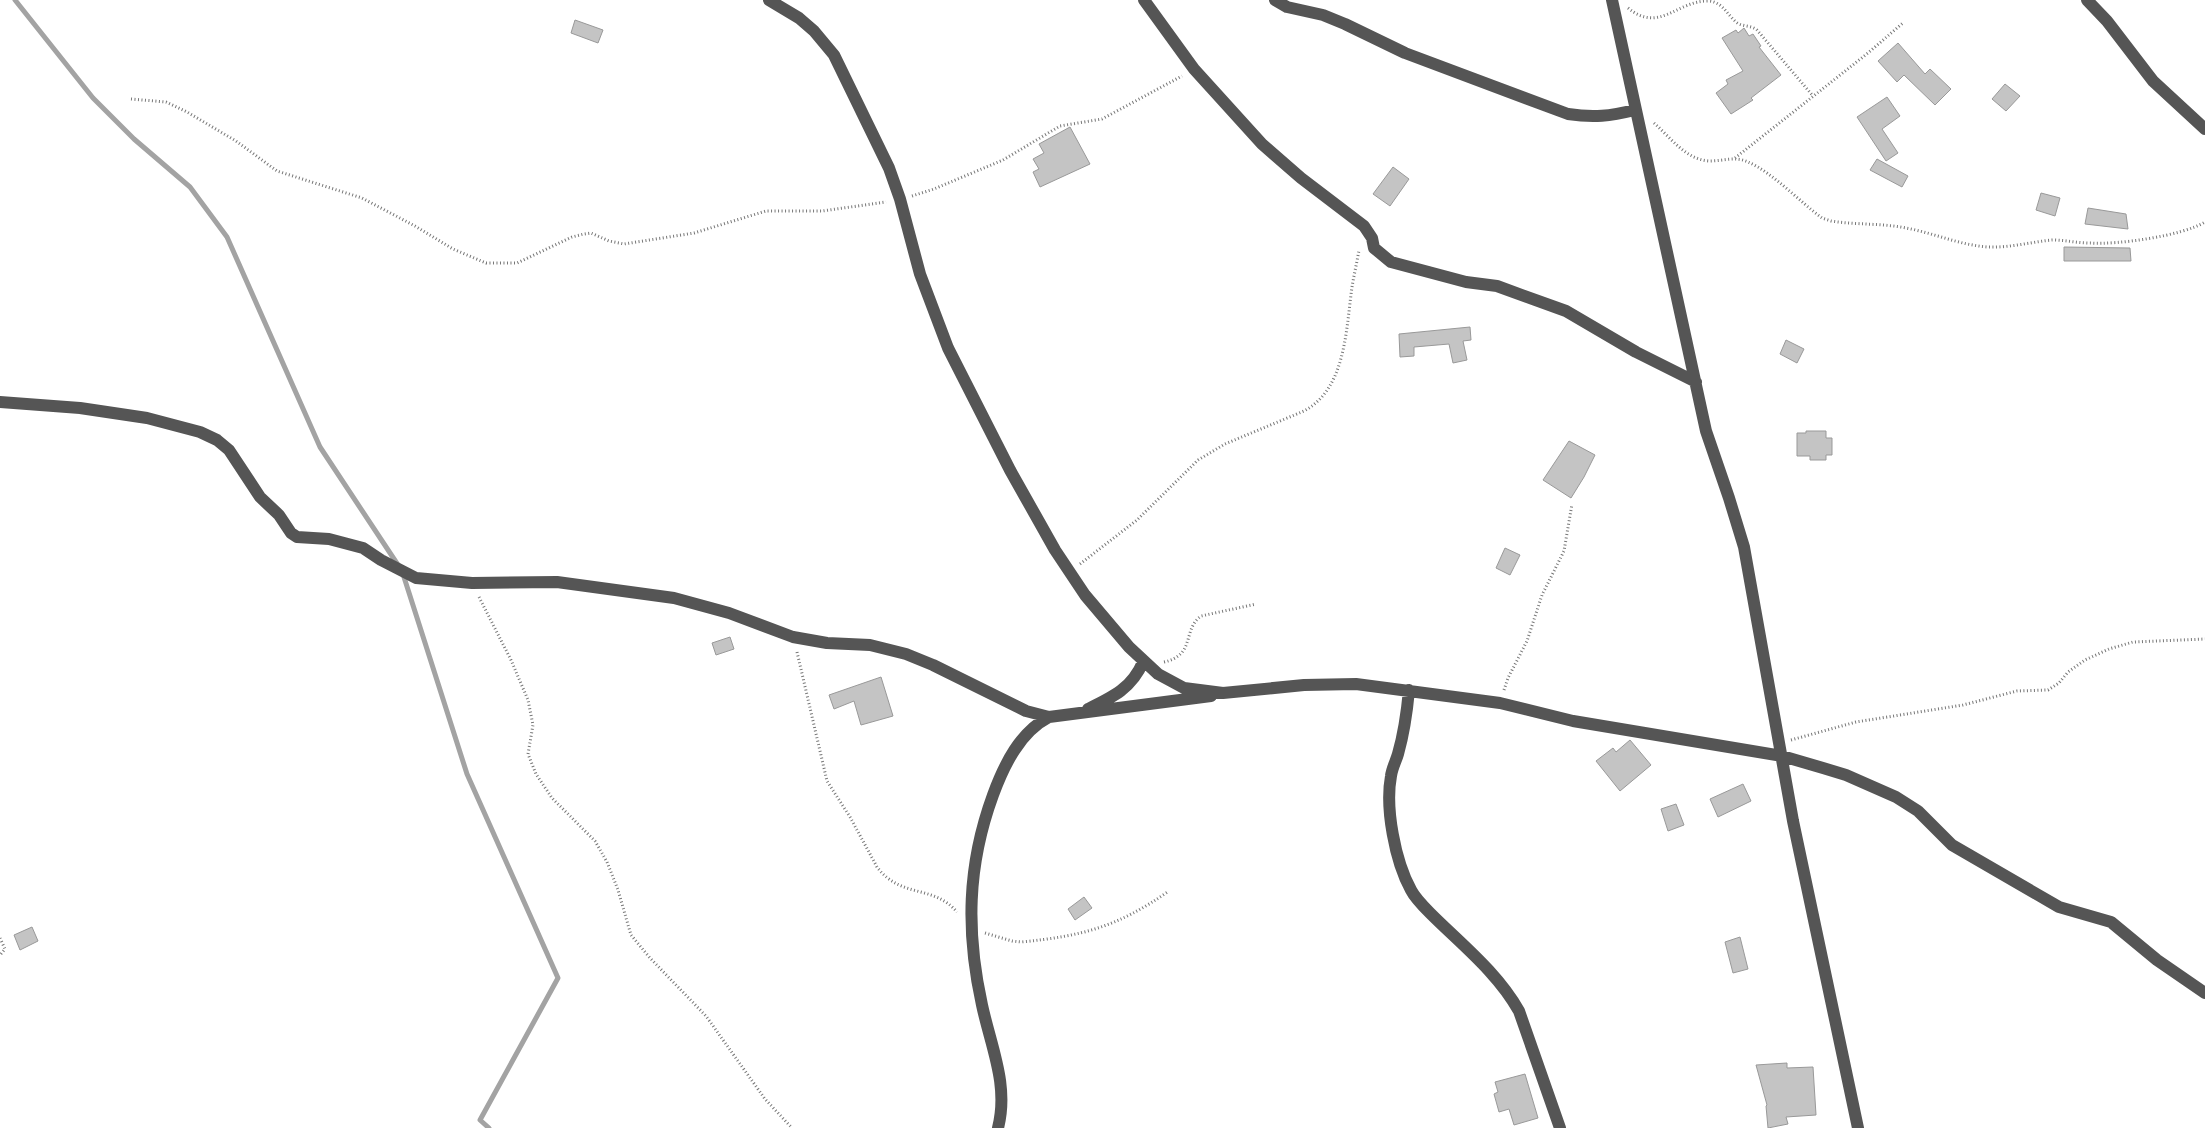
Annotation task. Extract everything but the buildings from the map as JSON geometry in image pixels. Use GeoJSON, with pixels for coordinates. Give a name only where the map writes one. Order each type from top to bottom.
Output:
{"type":"FeatureCollection","features":[{"type":"Feature","properties":{"kind":"street"},"geometry":{"type":"LineString","coordinates":[[769,0],[804,22],[834,55],[889,168],[900,199],[920,274],[948,348],[1010,470],[1069,572],[1085,595],[1143,662],[1168,681],[1184,688],[1223,693]]}},
{"type":"Feature","properties":{"kind":"street"},"geometry":{"type":"LineString","coordinates":[[1144,0],[1194,69],[1262,144],[1301,178],[1364,226],[1372,238],[1374,248],[1391,262],[1466,282],[1496,286],[1566,311],[1636,352],[1696,382]]}},
{"type":"Feature","properties":{"kind":"street"},"geometry":{"type":"LineString","coordinates":[[1275,0],[1287,7],[1345,24],[1404,53],[1568,114],[1591,118],[1613,116],[1635,110]]}},
{"type":"Feature","properties":{"kind":"street"},"geometry":{"type":"LineString","coordinates":[[2087,0],[2107,21],[2153,81],[2205,129]]}},
{"type":"Feature","properties":{"kind":"street"},"geometry":{"type":"LineString","coordinates":[[1618,2],[1635,110],[1706,431],[1730,498],[1744,547],[1796,836],[1858,1128]]}},
{"type":"Feature","properties":{"kind":"street"},"geometry":{"type":"LineString","coordinates":[[0,402],[80,408],[147,418],[200,432],[217,440],[229,450],[260,497],[279,515],[287,529],[297,537],[329,539],[363,548],[388,564],[416,578],[472,583],[557,582],[674,598],[729,613],[793,637],[870,646],[906,654],[933,665],[1026,711],[1050,717]]}},
{"type":"Feature","properties":{"kind":"street"},"geometry":{"type":"LineString","coordinates":[[1082,712],[1124,690],[1135,679],[1143,662]]}},
{"type":"Feature","properties":{"kind":"street"},"geometry":{"type":"LineString","coordinates":[[998,1128],[1002,1106],[1000,1076],[982,1008],[970,927],[971,885],[974,863],[997,784],[1009,758],[1028,732],[1036,724],[1050,717],[1201,698],[1223,693],[1304,685],[1336,684],[1356,684],[1410,690],[1500,702],[1573,721],[1782,756],[1846,775],[1896,797],[1918,811],[1952,845],[2059,907],[2111,922],[2157,960],[2205,993]]}},
{"type":"Feature","properties":{"kind":"street"},"geometry":{"type":"LineString","coordinates":[[1410,690],[1398,753],[1391,775],[1389,794],[1390,814],[1404,876],[1411,891],[1420,903],[1481,962],[1512,999],[1560,1128]]}},
{"type":"Feature","properties":{"kind":"path"},"geometry":{"type":"LineString","coordinates":[[1618,2],[1638,16],[1647,18],[1664,15],[1702,1],[1717,3],[1735,21],[1752,26],[1757,30],[1813,96]]}},
{"type":"Feature","properties":{"kind":"path"},"geometry":{"type":"LineString","coordinates":[[1735,159],[1904,22]]}},
{"type":"Feature","properties":{"kind":"path"},"geometry":{"type":"LineString","coordinates":[[131,99],[166,102],[236,141],[277,170],[362,198],[454,249],[486,262],[517,263],[572,237],[584,234],[591,233],[609,241],[624,244],[694,232],[766,210],[822,211],[900,199],[934,189],[1003,160],[1060,126],[1102,120],[1194,69]]}},
{"type":"Feature","properties":{"kind":"path"},"geometry":{"type":"LineString","coordinates":[[1635,110],[1651,121],[1685,152],[1697,158],[1722,161],[1735,159],[1750,162],[1822,218],[1831,221],[1895,226],[1925,232],[1945,239],[1989,247],[2055,240],[2105,243],[2171,234],[2195,228],[2205,222]]}},
{"type":"Feature","properties":{"kind":"path"},"geometry":{"type":"LineString","coordinates":[[1069,572],[1093,556],[1137,520],[1198,460],[1242,436],[1304,411],[1322,398],[1342,355],[1364,226]]}},
{"type":"Feature","properties":{"kind":"path"},"geometry":{"type":"LineString","coordinates":[[1500,702],[1508,678],[1527,641],[1542,595],[1561,557],[1572,504]]}},
{"type":"Feature","properties":{"kind":"path"},"geometry":{"type":"LineString","coordinates":[[472,583],[511,660],[528,700],[533,725],[528,754],[536,774],[552,798],[595,841],[607,862],[618,890],[626,922],[637,945],[706,1016],[765,1099],[792,1128]]}},
{"type":"Feature","properties":{"kind":"path"},"geometry":{"type":"LineString","coordinates":[[1143,662],[1162,662],[1177,657],[1183,652],[1195,623],[1201,616],[1256,604]]}},
{"type":"Feature","properties":{"kind":"path"},"geometry":{"type":"LineString","coordinates":[[793,637],[816,729],[823,769],[833,793],[850,817],[877,867],[890,881],[900,887],[943,899],[970,927],[994,937],[1021,942],[1091,932],[1130,916],[1168,891]]}},
{"type":"Feature","properties":{"kind":"path"},"geometry":{"type":"LineString","coordinates":[[1780,742],[1856,722],[1963,704],[2017,691],[2048,690],[2085,660],[2109,649],[2133,642],[2205,639]]}},
{"type":"Feature","properties":{"kind":"path"},"geometry":{"type":"LineString","coordinates":[[0,938],[5,949],[0,955]]}},
{"type":"Feature","properties":{"kind":"waterway"},"geometry":{"type":"LineString","coordinates":[[15,0],[93,98],[134,139],[190,187],[227,237],[320,447],[398,565]]}},
{"type":"Feature","properties":{"kind":"waterway"},"geometry":{"type":"LineString","coordinates":[[403,574],[467,774],[558,978],[480,1120],[489,1128]]}}]}
